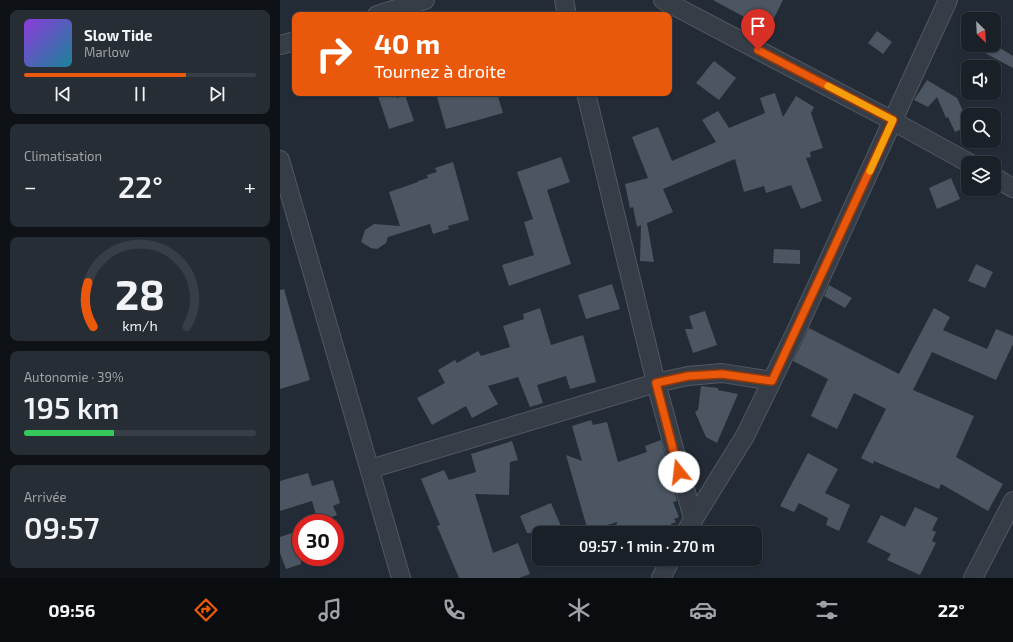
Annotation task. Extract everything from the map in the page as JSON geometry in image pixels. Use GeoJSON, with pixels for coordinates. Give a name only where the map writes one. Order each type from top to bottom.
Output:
{"type":"FeatureCollection","features":[{"type":"Feature","properties":{"kind":"street"},"geometry":{"type":"LineString","coordinates":[[386,12],[424,0]]}},
{"type":"Feature","properties":{"kind":"street"},"geometry":{"type":"LineString","coordinates":[[564,0],[566,12]]}},
{"type":"Feature","properties":{"kind":"street"},"geometry":{"type":"LineString","coordinates":[[663,0],[893,120],[961,158]]}},
{"type":"Feature","properties":{"kind":"street"},"geometry":{"type":"LineString","coordinates":[[689,525],[744,436],[772,381],[948,0]]}},
{"type":"Feature","properties":{"kind":"street"},"geometry":{"type":"LineString","coordinates":[[280,45],[292,41]]}},
{"type":"Feature","properties":{"kind":"street"},"geometry":{"type":"LineString","coordinates":[[587,96],[675,457],[689,525]]}},
{"type":"Feature","properties":{"kind":"street"},"geometry":{"type":"LineString","coordinates":[[280,160],[401,578]]}},
{"type":"Feature","properties":{"kind":"street"},"geometry":{"type":"LineString","coordinates":[[1001,181],[1013,188]]}},
{"type":"Feature","properties":{"kind":"street"},"geometry":{"type":"LineString","coordinates":[[370,469],[656,383],[688,376],[722,374],[772,381]]}},
{"type":"Feature","properties":{"kind":"street"},"geometry":{"type":"LineString","coordinates":[[973,578],[1013,502]]}},
{"type":"Feature","properties":{"kind":"street"},"geometry":{"type":"LineString","coordinates":[[661,578],[667,566]]}},
{"type":"Feature","properties":{"kind":"building"},"geometry":{"type":"Polygon","coordinates":[[[713,0],[783,0],[768,30],[745,19],[746,18],[713,0]]]}},
{"type":"Feature","properties":{"kind":"building"},"geometry":{"type":"Polygon","coordinates":[[[877,31],[892,42],[883,54],[868,43],[877,31]]]}},
{"type":"Feature","properties":{"kind":"building"},"geometry":{"type":"Polygon","coordinates":[[[1001,49],[1013,56],[1013,68],[1001,62],[1001,60],[998,60],[983,52],[1001,52],[1001,49]]]}},
{"type":"Feature","properties":{"kind":"building"},"geometry":{"type":"Polygon","coordinates":[[[714,61],[736,78],[719,100],[696,83],[714,61]]]}},
{"type":"Feature","properties":{"kind":"building"},"geometry":{"type":"Polygon","coordinates":[[[927,80],[957,98],[962,108],[961,129],[955,132],[948,117],[946,118],[937,97],[928,107],[914,100],[927,80]]]}},
{"type":"Feature","properties":{"kind":"building"},"geometry":{"type":"Polygon","coordinates":[[[775,93],[783,117],[796,96],[814,107],[811,113],[823,148],[810,152],[811,157],[806,158],[822,201],[801,209],[791,185],[766,193],[764,186],[744,192],[735,159],[663,189],[673,212],[647,223],[654,262],[640,261],[641,225],[637,227],[633,207],[630,208],[625,184],[648,178],[632,137],[658,127],[672,161],[716,142],[702,120],[718,111],[729,128],[765,113],[760,98],[775,93]]]}},
{"type":"Feature","properties":{"kind":"building"},"geometry":{"type":"Polygon","coordinates":[[[378,96],[396,96],[397,98],[405,96],[414,121],[389,129],[378,96]]]}},
{"type":"Feature","properties":{"kind":"building"},"geometry":{"type":"Polygon","coordinates":[[[437,96],[498,96],[503,113],[446,129],[437,96]]]}},
{"type":"Feature","properties":{"kind":"building"},"geometry":{"type":"Polygon","coordinates":[[[561,157],[570,182],[547,190],[571,264],[509,286],[502,265],[534,255],[524,222],[533,219],[517,172],[561,157]]]}},
{"type":"Feature","properties":{"kind":"building"},"geometry":{"type":"Polygon","coordinates":[[[453,162],[469,220],[448,226],[449,229],[433,234],[430,224],[388,237],[386,243],[377,249],[371,248],[361,242],[365,230],[374,224],[400,226],[389,192],[428,178],[427,175],[437,172],[435,168],[453,162]]]}},
{"type":"Feature","properties":{"kind":"building"},"geometry":{"type":"Polygon","coordinates":[[[951,178],[960,199],[937,209],[929,188],[951,178]]]}},
{"type":"Feature","properties":{"kind":"building"},"geometry":{"type":"Polygon","coordinates":[[[774,249],[800,250],[800,264],[773,263],[774,249]]]}},
{"type":"Feature","properties":{"kind":"building"},"geometry":{"type":"Polygon","coordinates":[[[976,264],[993,272],[985,288],[968,281],[976,264]]]}},
{"type":"Feature","properties":{"kind":"building"},"geometry":{"type":"Polygon","coordinates":[[[612,284],[620,309],[586,319],[578,295],[612,284]]]}},
{"type":"Feature","properties":{"kind":"building"},"geometry":{"type":"Polygon","coordinates":[[[829,285],[852,298],[845,308],[824,296],[829,285]]]}},
{"type":"Feature","properties":{"kind":"building"},"geometry":{"type":"Polygon","coordinates":[[[284,289],[310,380],[280,389],[280,290],[284,289]]]}},
{"type":"Feature","properties":{"kind":"building"},"geometry":{"type":"Polygon","coordinates":[[[540,308],[551,345],[583,335],[596,382],[570,389],[566,376],[537,385],[543,403],[530,407],[518,377],[488,386],[498,404],[472,418],[466,406],[432,425],[417,398],[445,383],[438,370],[455,360],[457,363],[478,351],[481,356],[510,347],[503,326],[524,319],[523,314],[540,308]]]}},
{"type":"Feature","properties":{"kind":"building"},"geometry":{"type":"Polygon","coordinates":[[[934,308],[950,317],[943,330],[987,349],[996,329],[1013,336],[1013,344],[996,380],[932,352],[913,390],[974,416],[956,457],[1003,484],[988,511],[941,484],[939,489],[874,461],[873,464],[861,458],[886,409],[854,393],[837,429],[811,416],[828,379],[793,361],[809,328],[899,374],[934,308]]]}},
{"type":"Feature","properties":{"kind":"building"},"geometry":{"type":"Polygon","coordinates":[[[705,311],[717,345],[693,353],[685,329],[693,329],[689,316],[705,311]]]}},
{"type":"Feature","properties":{"kind":"building"},"geometry":{"type":"Polygon","coordinates":[[[701,386],[718,388],[718,390],[738,394],[717,443],[706,437],[695,412],[698,410],[701,386]]]}},
{"type":"Feature","properties":{"kind":"building"},"geometry":{"type":"Polygon","coordinates":[[[591,420],[593,425],[607,422],[618,462],[647,452],[645,446],[661,440],[677,501],[673,502],[679,517],[674,519],[676,522],[671,524],[672,526],[616,526],[617,522],[604,526],[587,526],[566,455],[582,461],[572,426],[591,420]]]}},
{"type":"Feature","properties":{"kind":"building"},"geometry":{"type":"Polygon","coordinates":[[[512,441],[518,460],[510,462],[509,495],[475,494],[493,553],[518,543],[530,574],[519,578],[459,578],[437,526],[440,525],[421,479],[444,470],[449,480],[476,472],[471,454],[512,441]]]}},
{"type":"Feature","properties":{"kind":"building"},"geometry":{"type":"Polygon","coordinates":[[[808,453],[838,469],[825,493],[850,505],[839,531],[826,525],[828,518],[799,503],[794,512],[780,506],[808,453]]]}},
{"type":"Feature","properties":{"kind":"building"},"geometry":{"type":"Polygon","coordinates":[[[308,473],[312,486],[333,480],[340,503],[333,506],[337,514],[316,514],[312,501],[280,511],[280,481],[308,473]]]}},
{"type":"Feature","properties":{"kind":"building"},"geometry":{"type":"Polygon","coordinates":[[[551,503],[561,526],[532,526],[532,533],[527,533],[520,516],[551,503]]]}},
{"type":"Feature","properties":{"kind":"building"},"geometry":{"type":"Polygon","coordinates":[[[915,507],[938,518],[932,530],[936,532],[932,541],[936,543],[920,575],[887,560],[891,554],[867,542],[881,515],[905,527],[915,507]]]}},
{"type":"Feature","properties":{"kind":"building"},"geometry":{"type":"Polygon","coordinates":[[[292,533],[292,566],[295,566],[286,569],[280,553],[280,537],[292,533]]]}},
{"type":"Feature","properties":{"kind":"slow traffic"},"geometry":{"type":"LineString","coordinates":[[828,86],[893,120],[870,171]]}},
{"type":"Feature","properties":{"kind":"route"},"geometry":{"type":"LineString","coordinates":[[679,472],[656,383],[688,376],[722,374],[772,381],[893,120],[758,50]]}}]}
